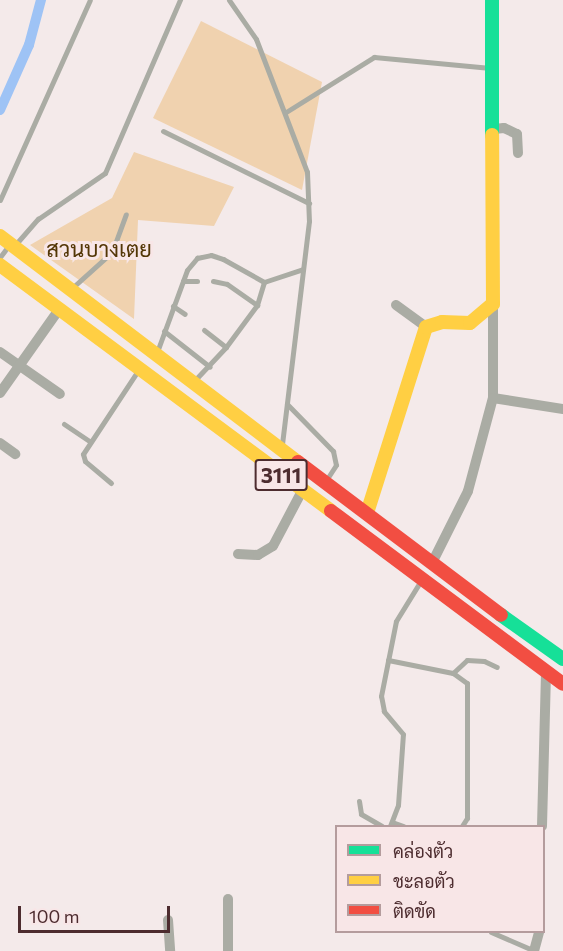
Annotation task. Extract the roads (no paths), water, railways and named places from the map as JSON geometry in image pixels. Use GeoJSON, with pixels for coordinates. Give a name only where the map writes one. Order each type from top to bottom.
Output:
{"type":"FeatureCollection","features":[{"type":"Feature","properties":{"kind":"main road"},"geometry":{"type":"LineString","coordinates":[[367,513],[426,327],[442,322],[470,323],[493,304],[492,0]]}},
{"type":"Feature","properties":{"kind":"main road","name":"3111"},"geometry":{"type":"LineString","coordinates":[[8,242],[282,446],[432,563],[563,659]]}},
{"type":"Feature","properties":{"kind":"main road","name":"3111"},"geometry":{"type":"LineString","coordinates":[[0,265],[563,684]]}},
{"type":"Feature","properties":{"kind":"street"},"geometry":{"type":"LineString","coordinates":[[494,129],[504,128],[517,134],[518,153]]}},
{"type":"Feature","properties":{"kind":"street"},"geometry":{"type":"LineString","coordinates":[[432,563],[468,491],[493,398],[493,304]]}},
{"type":"Feature","properties":{"kind":"street"},"geometry":{"type":"LineString","coordinates":[[396,305],[426,327]]}},
{"type":"Feature","properties":{"kind":"street"},"geometry":{"type":"LineString","coordinates":[[0,393],[60,308]]}},
{"type":"Feature","properties":{"kind":"street"},"geometry":{"type":"LineString","coordinates":[[0,352],[60,394]]}},
{"type":"Feature","properties":{"kind":"street"},"geometry":{"type":"LineString","coordinates":[[493,398],[563,409]]}},
{"type":"Feature","properties":{"kind":"street"},"geometry":{"type":"LineString","coordinates":[[0,443],[15,454]]}},
{"type":"Feature","properties":{"kind":"street"},"geometry":{"type":"LineString","coordinates":[[238,554],[258,555],[273,546],[302,491]]}},
{"type":"Feature","properties":{"kind":"street"},"geometry":{"type":"LineString","coordinates":[[542,825],[546,672]]}},
{"type":"Feature","properties":{"kind":"street"},"geometry":{"type":"LineString","coordinates":[[228,899],[228,951]]}},
{"type":"Feature","properties":{"kind":"street"},"geometry":{"type":"LineString","coordinates":[[168,920],[170,951]]}},
{"type":"Feature","properties":{"kind":"street"},"geometry":{"type":"LineString","coordinates":[[535,951],[539,934]]}},
{"type":"Feature","properties":{"kind":"street"},"geometry":{"type":"LineString","coordinates":[[539,934],[543,951]]}},
{"type":"Feature","properties":{"kind":"lane"},"geometry":{"type":"LineString","coordinates":[[0,200],[90,0]]}},
{"type":"Feature","properties":{"kind":"lane"},"geometry":{"type":"LineString","coordinates":[[0,257],[8,242],[38,219],[95,183],[105,173],[180,0]]}},
{"type":"Feature","properties":{"kind":"lane"},"geometry":{"type":"LineString","coordinates":[[229,0],[256,39],[308,172],[309,203],[303,269],[282,446]]}},
{"type":"Feature","properties":{"kind":"lane"},"geometry":{"type":"LineString","coordinates":[[286,112],[374,57],[493,68]]}},
{"type":"Feature","properties":{"kind":"lane"},"geometry":{"type":"LineString","coordinates":[[163,131],[309,203]]}},
{"type":"Feature","properties":{"kind":"lane"},"geometry":{"type":"LineString","coordinates":[[71,289],[83,274],[112,252],[126,214]]}},
{"type":"Feature","properties":{"kind":"lane"},"geometry":{"type":"LineString","coordinates":[[156,353],[183,281],[197,258],[211,255],[264,282],[303,269]]}},
{"type":"Feature","properties":{"kind":"lane"},"geometry":{"type":"LineString","coordinates":[[183,281],[197,281]]}},
{"type":"Feature","properties":{"kind":"lane"},"geometry":{"type":"LineString","coordinates":[[213,281],[227,284],[258,305]]}},
{"type":"Feature","properties":{"kind":"lane"},"geometry":{"type":"LineString","coordinates":[[193,381],[210,367],[258,305],[264,282]]}},
{"type":"Feature","properties":{"kind":"lane"},"geometry":{"type":"LineString","coordinates":[[174,306],[186,314]]}},
{"type":"Feature","properties":{"kind":"lane"},"geometry":{"type":"LineString","coordinates":[[204,330],[226,347]]}},
{"type":"Feature","properties":{"kind":"lane"},"geometry":{"type":"LineString","coordinates":[[164,331],[210,367]]}},
{"type":"Feature","properties":{"kind":"lane"},"geometry":{"type":"LineString","coordinates":[[111,483],[85,461],[89,441],[140,368]]}},
{"type":"Feature","properties":{"kind":"lane"},"geometry":{"type":"LineString","coordinates":[[287,404],[337,459],[326,480]]}},
{"type":"Feature","properties":{"kind":"lane"},"geometry":{"type":"LineString","coordinates":[[64,424],[89,441]]}},
{"type":"Feature","properties":{"kind":"lane"},"geometry":{"type":"LineString","coordinates":[[391,824],[398,805],[404,745],[400,727],[382,704],[396,621],[421,580]]}},
{"type":"Feature","properties":{"kind":"lane"},"geometry":{"type":"LineString","coordinates":[[388,660],[462,676],[468,690],[467,818],[463,825]]}},
{"type":"Feature","properties":{"kind":"lane"},"geometry":{"type":"LineString","coordinates":[[453,673],[467,660],[484,661],[497,667]]}},
{"type":"Feature","properties":{"kind":"lane"},"geometry":{"type":"LineString","coordinates":[[359,801],[361,814],[380,825]]}},
{"type":"Feature","properties":{"kind":"lane"},"geometry":{"type":"LineString","coordinates":[[493,933],[535,951]]}},
{"type":"Feature","properties":{"kind":"waterway"},"geometry":{"type":"LineString","coordinates":[[0,110],[29,45],[41,0]]}},
{"type":"Feature","properties":{"kind":"park label","name":"สวนบางเตย"},"geometry":{"type":"Point","coordinates":[99,249]}}]}
